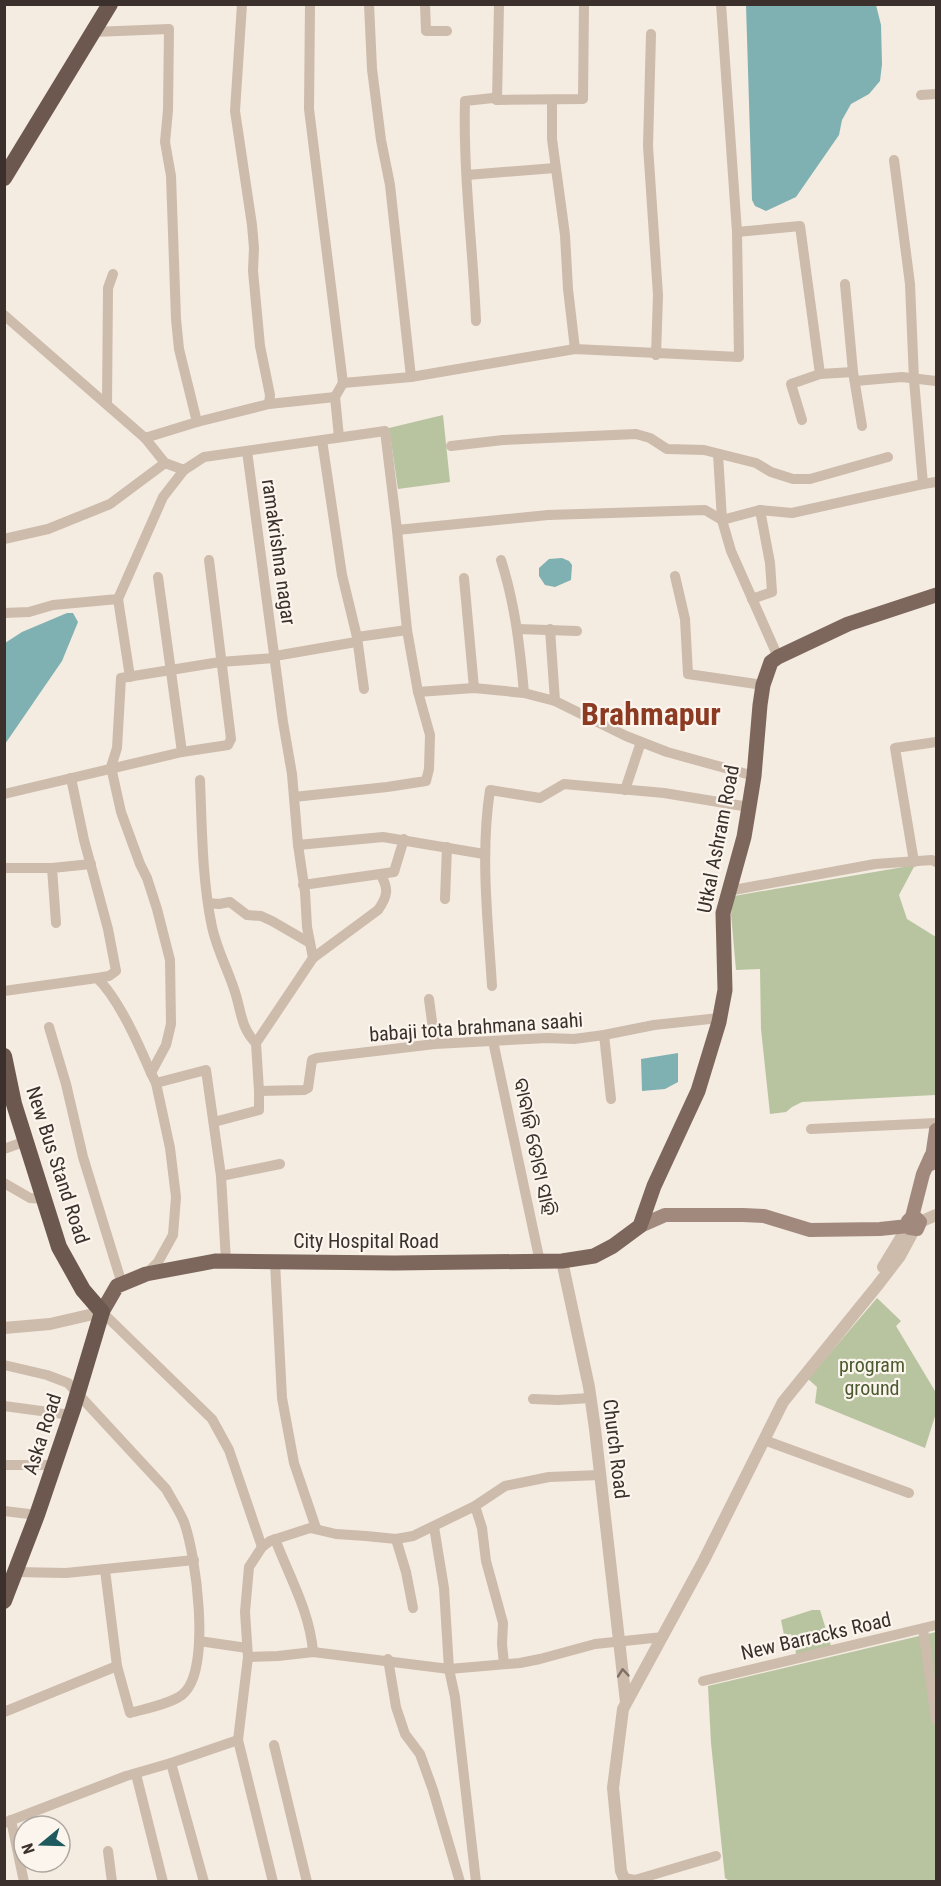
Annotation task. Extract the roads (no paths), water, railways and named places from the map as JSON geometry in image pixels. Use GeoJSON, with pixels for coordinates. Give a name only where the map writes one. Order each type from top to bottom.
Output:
{"type":"FeatureCollection","features":[{"type":"Feature","properties":{"kind":"highway"},"geometry":{"type":"LineString","coordinates":[[4,178],[93,32],[104,8]]}},
{"type":"Feature","properties":{"kind":"highway","name":"New Bus Stand Road"},"geometry":{"type":"LineString","coordinates":[[4,1056],[9,1104],[26,1141],[59,1246],[83,1290],[102,1312]]}},
{"type":"Feature","properties":{"kind":"highway","name":"Aska Road"},"geometry":{"type":"LineString","coordinates":[[5,1599],[37,1515],[78,1394],[102,1312]]}},
{"type":"Feature","properties":{"kind":"main road"},"geometry":{"type":"LineString","coordinates":[[778,657],[848,624],[936,596]]}},
{"type":"Feature","properties":{"kind":"main road","name":"Utkal Ashram Road"},"geometry":{"type":"LineString","coordinates":[[640,1226],[654,1186],[698,1091],[719,1018],[724,990],[723,913],[744,837],[754,776],[763,685],[771,662],[778,657]]}},
{"type":"Feature","properties":{"kind":"main road"},"geometry":{"type":"LineString","coordinates":[[640,1226],[665,1215],[764,1216],[810,1230],[880,1229],[915,1224],[923,1174],[931,1156],[936,1130]]}},
{"type":"Feature","properties":{"kind":"main road","name":"City Hospital Road"},"geometry":{"type":"LineString","coordinates":[[122,1284],[146,1274],[215,1261],[562,1261],[594,1256],[613,1246],[640,1226]]}},
{"type":"Feature","properties":{"kind":"main road"},"geometry":{"type":"LineString","coordinates":[[102,1312],[117,1286],[122,1284]]}},
{"type":"Feature","properties":{"kind":"street"},"geometry":{"type":"LineString","coordinates":[[242,4],[235,111],[252,225],[260,346],[270,395],[269,404]]}},
{"type":"Feature","properties":{"kind":"street"},"geometry":{"type":"LineString","coordinates":[[310,4],[309,109],[343,383],[335,397],[339,437]]}},
{"type":"Feature","properties":{"kind":"street"},"geometry":{"type":"LineString","coordinates":[[369,4],[372,69],[381,140],[390,185],[411,377]]}},
{"type":"Feature","properties":{"kind":"street"},"geometry":{"type":"LineString","coordinates":[[425,4],[426,31],[447,32]]}},
{"type":"Feature","properties":{"kind":"street"},"geometry":{"type":"LineString","coordinates":[[497,100],[499,4]]}},
{"type":"Feature","properties":{"kind":"street"},"geometry":{"type":"LineString","coordinates":[[476,321],[466,176],[465,101],[493,98],[497,100],[583,99],[584,4]]}},
{"type":"Feature","properties":{"kind":"street"},"geometry":{"type":"LineString","coordinates":[[343,383],[411,377],[575,349],[656,355],[739,357],[737,232],[721,4]]}},
{"type":"Feature","properties":{"kind":"street"},"geometry":{"type":"LineString","coordinates":[[93,32],[169,29],[168,110],[165,142],[171,176],[176,319],[179,349],[196,422]]}},
{"type":"Feature","properties":{"kind":"street"},"geometry":{"type":"LineString","coordinates":[[651,34],[648,146],[658,295],[656,355]]}},
{"type":"Feature","properties":{"kind":"street"},"geometry":{"type":"LineString","coordinates":[[921,95],[936,94]]}},
{"type":"Feature","properties":{"kind":"street"},"geometry":{"type":"LineString","coordinates":[[552,100],[552,139],[565,235],[575,349]]}},
{"type":"Feature","properties":{"kind":"street"},"geometry":{"type":"LineString","coordinates":[[894,160],[910,284],[914,380],[923,484]]}},
{"type":"Feature","properties":{"kind":"street"},"geometry":{"type":"LineString","coordinates":[[466,176],[555,168]]}},
{"type":"Feature","properties":{"kind":"street"},"geometry":{"type":"LineString","coordinates":[[737,232],[800,226],[820,374]]}},
{"type":"Feature","properties":{"kind":"street"},"geometry":{"type":"LineString","coordinates":[[107,404],[108,288],[113,274]]}},
{"type":"Feature","properties":{"kind":"street"},"geometry":{"type":"LineString","coordinates":[[845,284],[854,377],[862,426]]}},
{"type":"Feature","properties":{"kind":"street"},"geometry":{"type":"LineString","coordinates":[[4,315],[145,438],[165,463],[184,470]]}},
{"type":"Feature","properties":{"kind":"street"},"geometry":{"type":"LineString","coordinates":[[802,420],[791,384],[820,374],[902,377],[936,381]]}},
{"type":"Feature","properties":{"kind":"street"},"geometry":{"type":"LineString","coordinates":[[145,438],[196,422],[269,404],[335,397]]}},
{"type":"Feature","properties":{"kind":"street"},"geometry":{"type":"LineString","coordinates":[[130,677],[118,599],[163,497],[184,470],[204,457],[385,431],[398,530],[407,630],[418,692],[430,735],[429,769],[426,781],[387,788],[294,797]]}},
{"type":"Feature","properties":{"kind":"street"},"geometry":{"type":"LineString","coordinates":[[450,446],[503,440],[628,433],[650,438],[667,449],[693,448],[756,463],[771,472],[793,479],[810,479],[888,457]]}},
{"type":"Feature","properties":{"kind":"street"},"geometry":{"type":"LineString","coordinates":[[322,440],[342,575],[357,640],[364,689]]}},
{"type":"Feature","properties":{"kind":"street","name":"ramakrishna nagar"},"geometry":{"type":"LineString","coordinates":[[247,451],[294,797],[297,845],[313,958]]}},
{"type":"Feature","properties":{"kind":"street"},"geometry":{"type":"LineString","coordinates":[[718,454],[722,520],[731,551],[778,657]]}},
{"type":"Feature","properties":{"kind":"street"},"geometry":{"type":"LineString","coordinates":[[4,539],[48,529],[110,504],[165,463]]}},
{"type":"Feature","properties":{"kind":"street"},"geometry":{"type":"LineString","coordinates":[[398,530],[548,515],[608,512],[705,510],[722,520],[760,510],[792,513],[936,482]]}},
{"type":"Feature","properties":{"kind":"street"},"geometry":{"type":"LineString","coordinates":[[752,598],[771,592],[770,563],[760,510]]}},
{"type":"Feature","properties":{"kind":"street"},"geometry":{"type":"LineString","coordinates":[[4,794],[111,767],[228,745],[231,740],[208,560]]}},
{"type":"Feature","properties":{"kind":"street"},"geometry":{"type":"LineString","coordinates":[[501,560],[511,591],[518,629],[524,693]]}},
{"type":"Feature","properties":{"kind":"street"},"geometry":{"type":"LineString","coordinates":[[675,576],[685,619],[688,674],[763,685]]}},
{"type":"Feature","properties":{"kind":"street"},"geometry":{"type":"LineString","coordinates":[[158,577],[182,752]]}},
{"type":"Feature","properties":{"kind":"street"},"geometry":{"type":"LineString","coordinates":[[464,578],[474,688]]}},
{"type":"Feature","properties":{"kind":"street"},"geometry":{"type":"LineString","coordinates":[[4,613],[29,612],[53,605],[118,599]]}},
{"type":"Feature","properties":{"kind":"street"},"geometry":{"type":"LineString","coordinates":[[518,629],[577,631]]}},
{"type":"Feature","properties":{"kind":"street"},"geometry":{"type":"LineString","coordinates":[[550,629],[555,701]]}},
{"type":"Feature","properties":{"kind":"street"},"geometry":{"type":"LineString","coordinates":[[153,1078],[166,1045],[171,1024],[170,960],[147,878],[121,812],[111,767],[117,748],[121,678],[220,662],[275,657],[407,630]]}},
{"type":"Feature","properties":{"kind":"street"},"geometry":{"type":"LineString","coordinates":[[418,692],[474,688],[524,693],[555,701],[667,752],[754,776]]}},
{"type":"Feature","properties":{"kind":"street"},"geometry":{"type":"LineString","coordinates":[[915,861],[895,748],[936,741]]}},
{"type":"Feature","properties":{"kind":"street"},"geometry":{"type":"LineString","coordinates":[[625,789],[641,742]]}},
{"type":"Feature","properties":{"kind":"street"},"geometry":{"type":"LineString","coordinates":[[4,991],[109,976],[116,971],[70,778]]}},
{"type":"Feature","properties":{"kind":"street"},"geometry":{"type":"LineString","coordinates":[[200,780],[208,903],[219,954],[235,990],[244,1029],[255,1042],[260,1090],[259,1110],[214,1122]]}},
{"type":"Feature","properties":{"kind":"street"},"geometry":{"type":"LineString","coordinates":[[492,987],[484,854],[490,790],[540,798],[564,784],[625,789],[749,807]]}},
{"type":"Feature","properties":{"kind":"street"},"geometry":{"type":"LineString","coordinates":[[297,845],[383,837],[484,854]]}},
{"type":"Feature","properties":{"kind":"street"},"geometry":{"type":"LineString","coordinates":[[303,885],[394,872],[404,839]]}},
{"type":"Feature","properties":{"kind":"street"},"geometry":{"type":"LineString","coordinates":[[445,899],[447,847]]}},
{"type":"Feature","properties":{"kind":"street"},"geometry":{"type":"LineString","coordinates":[[728,891],[875,864],[936,862]]}},
{"type":"Feature","properties":{"kind":"street"},"geometry":{"type":"LineString","coordinates":[[4,868],[52,868],[91,864]]}},
{"type":"Feature","properties":{"kind":"street"},"geometry":{"type":"LineString","coordinates":[[52,868],[56,923]]}},
{"type":"Feature","properties":{"kind":"street"},"geometry":{"type":"LineString","coordinates":[[255,1042],[313,958],[378,910],[385,900],[386,884],[380,873]]}},
{"type":"Feature","properties":{"kind":"street"},"geometry":{"type":"LineString","coordinates":[[208,903],[230,902],[247,915],[261,916],[310,943]]}},
{"type":"Feature","properties":{"kind":"street"},"geometry":{"type":"LineString","coordinates":[[97,978],[105,986],[120,1011],[153,1078],[170,1148],[176,1197],[173,1235],[158,1262],[146,1274]]}},
{"type":"Feature","properties":{"kind":"street"},"geometry":{"type":"LineString","coordinates":[[429,999],[435,1044]]}},
{"type":"Feature","properties":{"kind":"street","name":"babaji tota brahmana saahi"},"geometry":{"type":"LineString","coordinates":[[260,1090],[304,1090],[308,1088],[310,1066],[312,1060],[317,1058],[435,1044],[574,1039],[654,1025],[719,1018]]}},
{"type":"Feature","properties":{"kind":"street"},"geometry":{"type":"LineString","coordinates":[[49,1027],[66,1084],[83,1157],[122,1284]]}},
{"type":"Feature","properties":{"kind":"street"},"geometry":{"type":"LineString","coordinates":[[604,1035],[611,1100]]}},
{"type":"Feature","properties":{"kind":"street","name":"ବାବାଜି ତୋଟା ସାହି"},"geometry":{"type":"LineString","coordinates":[[493,1041],[540,1262]]}},
{"type":"Feature","properties":{"kind":"street"},"geometry":{"type":"LineString","coordinates":[[153,1078],[206,1070],[221,1176],[226,1261]]}},
{"type":"Feature","properties":{"kind":"street"},"geometry":{"type":"LineString","coordinates":[[811,1129],[936,1123]]}},
{"type":"Feature","properties":{"kind":"street"},"geometry":{"type":"LineString","coordinates":[[4,1149],[26,1141]]}},
{"type":"Feature","properties":{"kind":"street"},"geometry":{"type":"LineString","coordinates":[[221,1176],[280,1164]]}},
{"type":"Feature","properties":{"kind":"street"},"geometry":{"type":"LineString","coordinates":[[4,1183],[30,1198],[44,1199]]}},
{"type":"Feature","properties":{"kind":"street"},"geometry":{"type":"LineString","coordinates":[[697,1572],[698,1557],[777,1399],[870,1285],[915,1224],[936,1215]]}},
{"type":"Feature","properties":{"kind":"street"},"geometry":{"type":"LineString","coordinates":[[915,1224],[936,1220]]}},
{"type":"Feature","properties":{"kind":"street"},"geometry":{"type":"LineString","coordinates":[[626,1702],[663,1637],[783,1402],[900,1256],[915,1224]]}},
{"type":"Feature","properties":{"kind":"street","name":"Church Road"},"geometry":{"type":"LineString","coordinates":[[562,1261],[590,1398],[621,1643],[627,1709],[618,1788],[626,1880]]}},
{"type":"Feature","properties":{"kind":"street"},"geometry":{"type":"LineString","coordinates":[[275,1262],[282,1398],[294,1463],[316,1528]]}},
{"type":"Feature","properties":{"kind":"street"},"geometry":{"type":"LineString","coordinates":[[4,1328],[50,1324],[102,1312],[212,1419],[229,1450],[262,1547]]}},
{"type":"Feature","properties":{"kind":"street"},"geometry":{"type":"LineString","coordinates":[[4,1365],[47,1375],[68,1383],[166,1490],[183,1521],[194,1560],[199,1641],[194,1679],[184,1694],[130,1713],[117,1666],[105,1570]]}},
{"type":"Feature","properties":{"kind":"street"},"geometry":{"type":"LineString","coordinates":[[533,1399],[590,1398]]}},
{"type":"Feature","properties":{"kind":"street"},"geometry":{"type":"LineString","coordinates":[[4,1406],[71,1414]]}},
{"type":"Feature","properties":{"kind":"street"},"geometry":{"type":"LineString","coordinates":[[764,1440],[909,1493]]}},
{"type":"Feature","properties":{"kind":"street"},"geometry":{"type":"LineString","coordinates":[[4,1465],[54,1465]]}},
{"type":"Feature","properties":{"kind":"street"},"geometry":{"type":"LineString","coordinates":[[273,1881],[238,1740],[247,1653],[245,1612],[249,1568],[262,1547],[275,1539],[310,1528],[336,1534],[396,1539],[412,1536],[476,1506],[505,1486],[549,1478],[600,1475]]}},
{"type":"Feature","properties":{"kind":"street"},"geometry":{"type":"LineString","coordinates":[[476,1506],[482,1528],[486,1561],[503,1623],[504,1664]]}},
{"type":"Feature","properties":{"kind":"street"},"geometry":{"type":"LineString","coordinates":[[4,1511],[37,1515]]}},
{"type":"Feature","properties":{"kind":"street"},"geometry":{"type":"LineString","coordinates":[[434,1527],[444,1588],[449,1668],[455,1697],[476,1881]]}},
{"type":"Feature","properties":{"kind":"street"},"geometry":{"type":"LineString","coordinates":[[275,1539],[305,1611],[312,1637],[313,1652]]}},
{"type":"Feature","properties":{"kind":"street"},"geometry":{"type":"LineString","coordinates":[[396,1539],[406,1572],[412,1608]]}},
{"type":"Feature","properties":{"kind":"street"},"geometry":{"type":"LineString","coordinates":[[16,1572],[66,1573],[194,1560]]}},
{"type":"Feature","properties":{"kind":"street","name":"New Barracks Road"},"geometry":{"type":"LineString","coordinates":[[703,1681],[936,1625]]}},
{"type":"Feature","properties":{"kind":"street"},"geometry":{"type":"LineString","coordinates":[[923,1629],[936,1720]]}},
{"type":"Feature","properties":{"kind":"street"},"geometry":{"type":"LineString","coordinates":[[199,1641],[247,1653],[278,1656],[313,1652],[388,1659],[449,1668],[540,1659],[595,1644],[663,1637]]}},
{"type":"Feature","properties":{"kind":"street"},"geometry":{"type":"LineString","coordinates":[[388,1659],[396,1707],[405,1734],[420,1754],[460,1881]]}},
{"type":"Feature","properties":{"kind":"street"},"geometry":{"type":"LineString","coordinates":[[4,1712],[117,1666]]}},
{"type":"Feature","properties":{"kind":"street"},"geometry":{"type":"LineString","coordinates":[[24,1881],[8,1821],[135,1774],[238,1740]]}},
{"type":"Feature","properties":{"kind":"street"},"geometry":{"type":"LineString","coordinates":[[274,1745],[308,1881]]}},
{"type":"Feature","properties":{"kind":"street"},"geometry":{"type":"LineString","coordinates":[[171,1763],[204,1881]]}},
{"type":"Feature","properties":{"kind":"street"},"geometry":{"type":"LineString","coordinates":[[135,1774],[163,1881]]}},
{"type":"Feature","properties":{"kind":"street"},"geometry":{"type":"LineString","coordinates":[[108,1851],[112,1881]]}},
{"type":"Feature","properties":{"kind":"street"},"geometry":{"type":"LineString","coordinates":[[626,1880],[635,1880],[716,1856]]}},
{"type":"Feature","properties":{"kind":"water"},"geometry":{"type":"Polygon","coordinates":[[[746,5],[876,5],[881,25],[880,81],[869,94],[851,104],[842,120],[839,135],[796,197],[766,211],[755,206],[752,200],[746,5]]]}},
{"type":"Feature","properties":{"kind":"water"},"geometry":{"type":"Polygon","coordinates":[[[562,558],[572,565],[571,580],[555,587],[545,585],[539,576],[539,568],[549,559],[562,558]]]}},
{"type":"Feature","properties":{"kind":"water"},"geometry":{"type":"Polygon","coordinates":[[[67,613],[73,613],[78,622],[62,661],[5,744],[5,643],[22,632],[67,613]]]}},
{"type":"Feature","properties":{"kind":"water"},"geometry":{"type":"Polygon","coordinates":[[[678,1053],[678,1082],[665,1089],[642,1091],[641,1059],[678,1053]]]}},
{"type":"Feature","properties":{"kind":"district","name":"Brahmapur"},"geometry":{"type":"Point","coordinates":[651,714]}},
{"type":"Feature","properties":{"kind":"park label","name":"program ground"},"geometry":{"type":"Point","coordinates":[872,1376]}}]}
